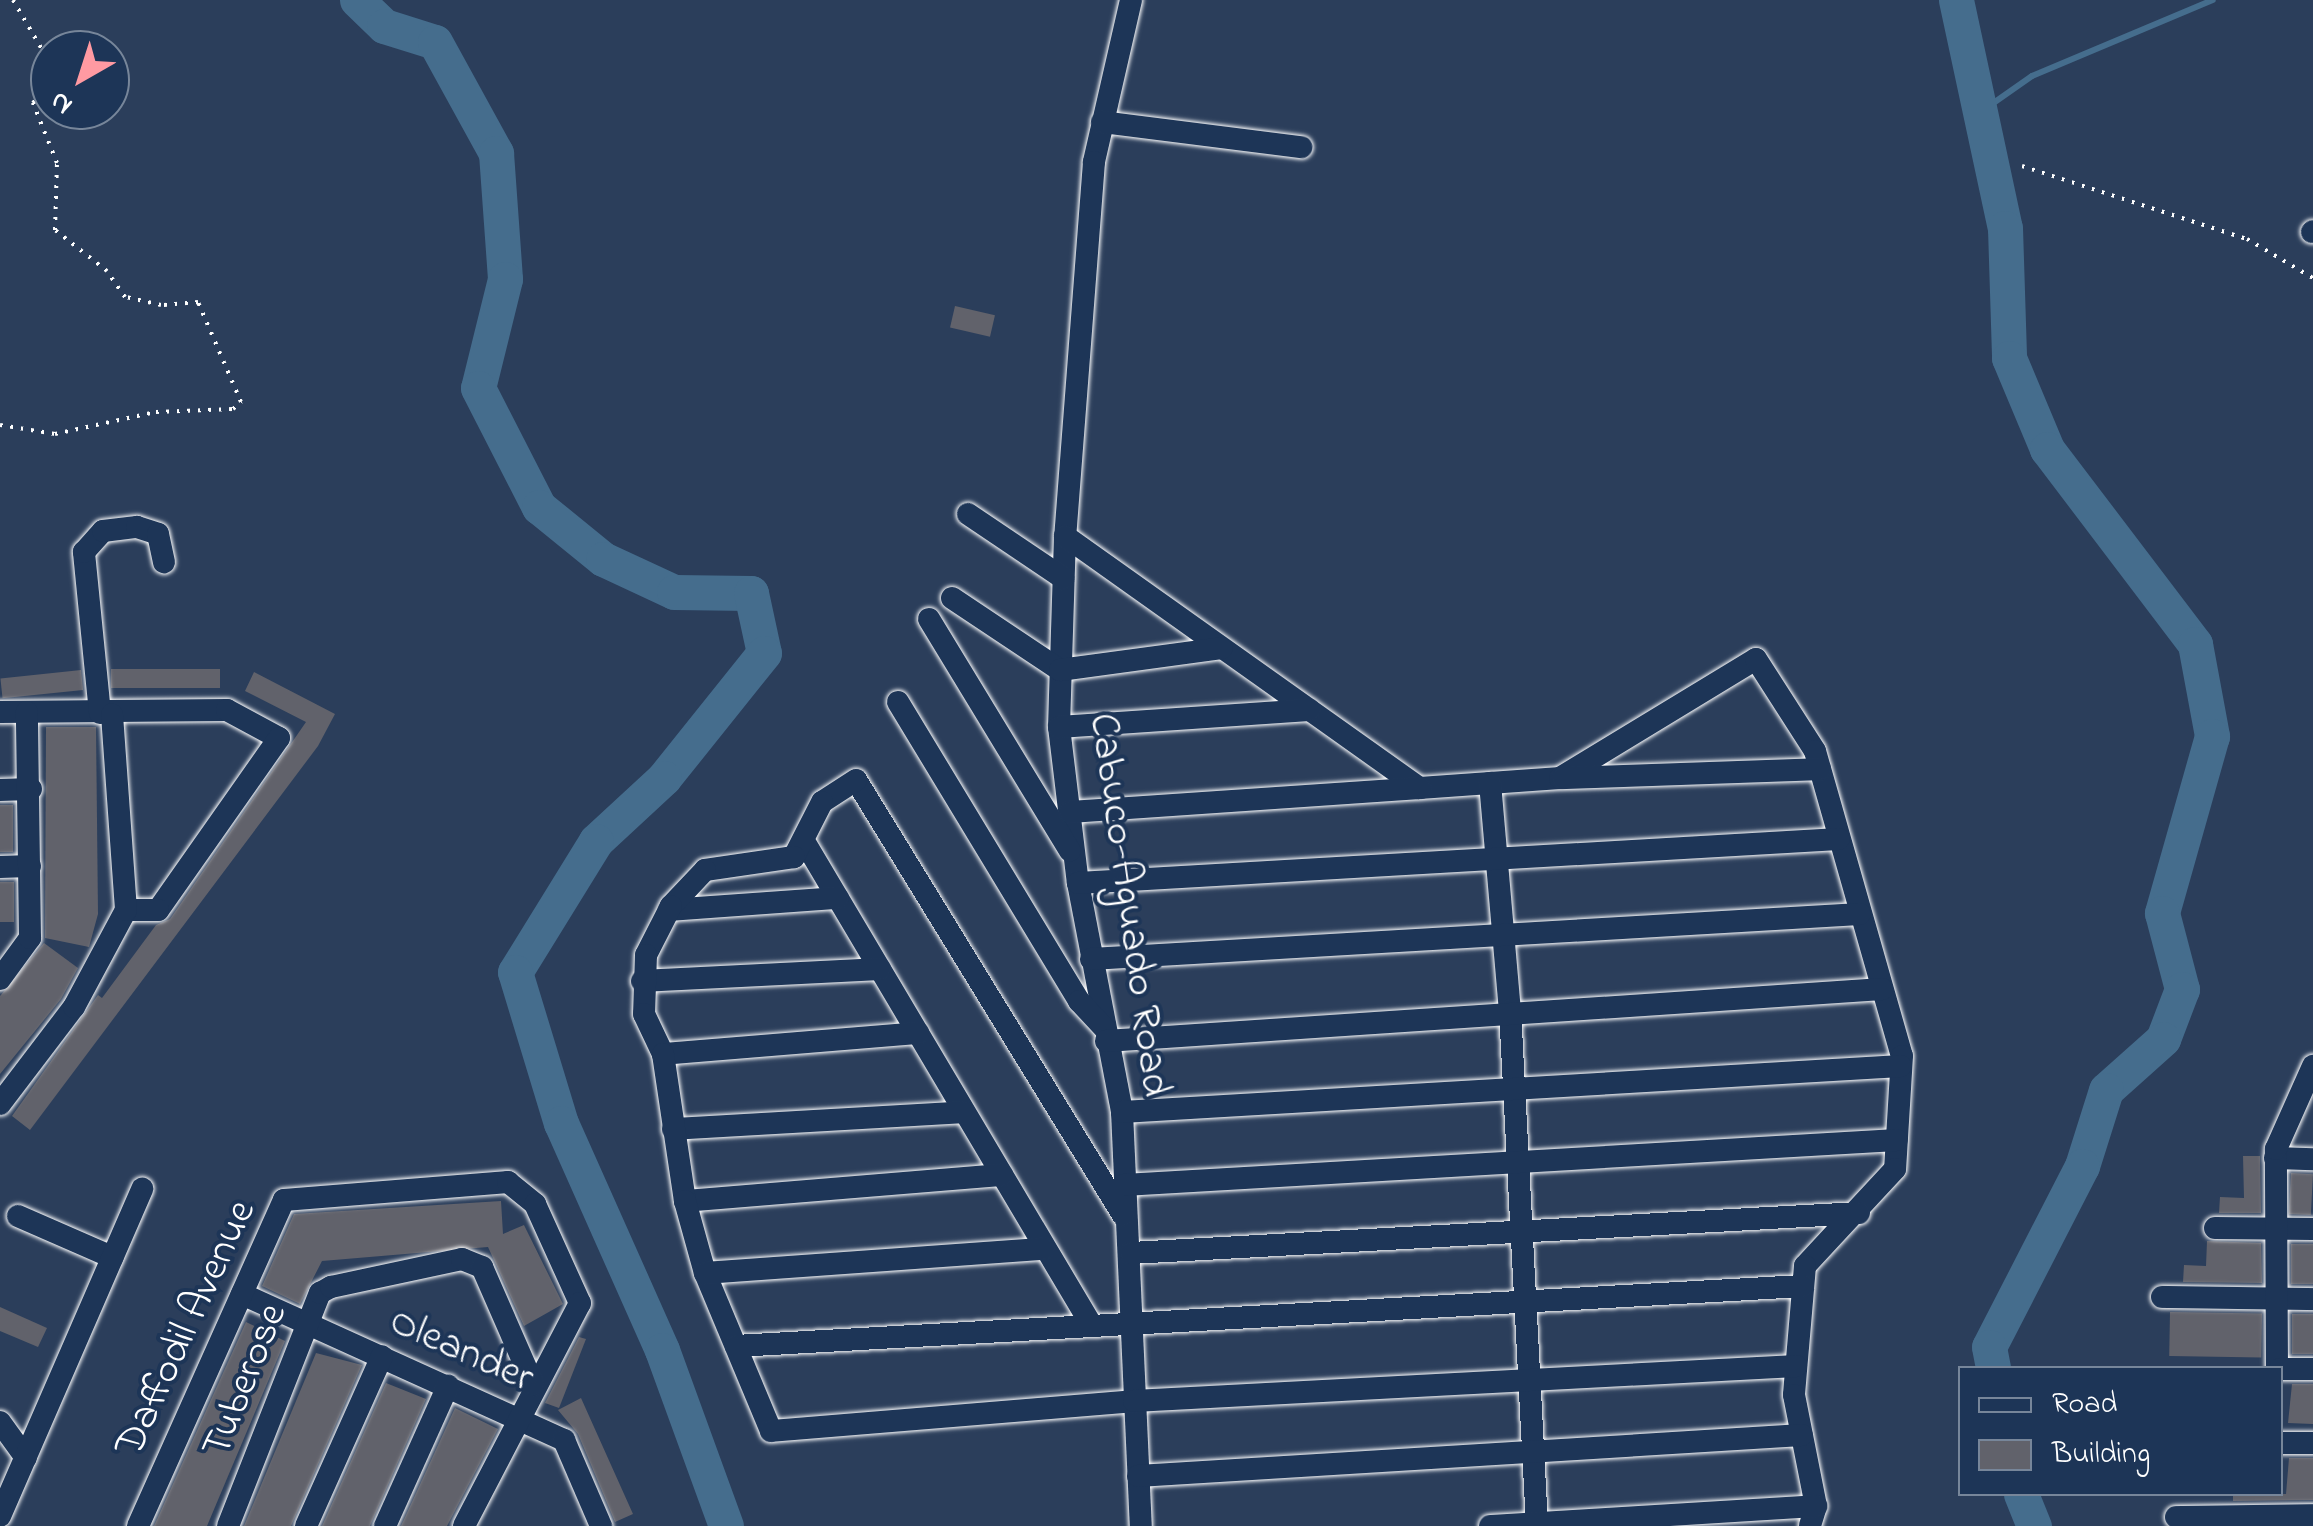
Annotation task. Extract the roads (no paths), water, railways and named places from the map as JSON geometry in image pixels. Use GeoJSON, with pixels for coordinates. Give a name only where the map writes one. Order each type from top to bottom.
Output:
{"type":"FeatureCollection","features":[{"type":"Feature","properties":{"kind":"street","name":"Cabuco-Aguado Road"},"geometry":{"type":"LineString","coordinates":[[1130,0],[1102,122],[1065,536],[1058,727],[1078,883],[1122,1112],[1123,1214],[1131,1253],[1129,1324],[1141,1526]]}},
{"type":"Feature","properties":{"kind":"street"},"geometry":{"type":"LineString","coordinates":[[1102,122],[1300,147]]}},
{"type":"Feature","properties":{"kind":"street"},"geometry":{"type":"LineString","coordinates":[[968,514],[1063,578]]}},
{"type":"Feature","properties":{"kind":"street"},"geometry":{"type":"LineString","coordinates":[[0,1104],[74,1007],[126,910],[84,552],[104,531],[137,527],[158,534],[164,562]]}},
{"type":"Feature","properties":{"kind":"street"},"geometry":{"type":"LineString","coordinates":[[1065,536],[1420,788]]}},
{"type":"Feature","properties":{"kind":"street"},"geometry":{"type":"LineString","coordinates":[[952,598],[1060,670],[1222,648]]}},
{"type":"Feature","properties":{"kind":"street"},"geometry":{"type":"LineString","coordinates":[[929,619],[1074,857]]}},
{"type":"Feature","properties":{"kind":"street"},"geometry":{"type":"LineString","coordinates":[[1490,1526],[1813,1516],[1796,1366],[1805,1266],[1858,1213],[1894,1169],[1897,1140],[1902,1066],[1820,769],[1756,659],[1560,778]]}},
{"type":"Feature","properties":{"kind":"street"},"geometry":{"type":"LineString","coordinates":[[898,702],[1078,1001],[1105,1035],[1882,989]]}},
{"type":"Feature","properties":{"kind":"street"},"geometry":{"type":"LineString","coordinates":[[0,712],[227,710],[279,738],[158,910],[126,910]]}},
{"type":"Feature","properties":{"kind":"street"},"geometry":{"type":"LineString","coordinates":[[1058,727],[1309,710]]}},
{"type":"Feature","properties":{"kind":"street"},"geometry":{"type":"LineString","coordinates":[[0,979],[9,954],[30,938],[32,789],[27,712]]}},
{"type":"Feature","properties":{"kind":"street"},"geometry":{"type":"LineString","coordinates":[[1070,812],[1560,778],[1820,769]]}},
{"type":"Feature","properties":{"kind":"street"},"geometry":{"type":"LineString","coordinates":[[1123,1214],[856,780],[822,802],[804,841],[783,862],[705,870],[669,910],[646,955],[642,981],[644,1014],[663,1054],[685,1202],[705,1273],[771,1431],[1134,1401],[1796,1366]]}},
{"type":"Feature","properties":{"kind":"street"},"geometry":{"type":"LineString","coordinates":[[1490,783],[1510,1010],[1537,1524]]}},
{"type":"Feature","properties":{"kind":"street"},"geometry":{"type":"LineString","coordinates":[[0,790],[32,789]]}},
{"type":"Feature","properties":{"kind":"street"},"geometry":{"type":"LineString","coordinates":[[1078,883],[1839,839]]}},
{"type":"Feature","properties":{"kind":"street"},"geometry":{"type":"LineString","coordinates":[[804,841],[1092,1326]]}},
{"type":"Feature","properties":{"kind":"street"},"geometry":{"type":"LineString","coordinates":[[0,866],[30,866]]}},
{"type":"Feature","properties":{"kind":"street"},"geometry":{"type":"LineString","coordinates":[[669,910],[838,898]]}},
{"type":"Feature","properties":{"kind":"street"},"geometry":{"type":"LineString","coordinates":[[1091,959],[1503,931],[1860,914]]}},
{"type":"Feature","properties":{"kind":"street"},"geometry":{"type":"LineString","coordinates":[[642,981],[880,969]]}},
{"type":"Feature","properties":{"kind":"street"},"geometry":{"type":"LineString","coordinates":[[663,1054],[918,1033]]}},
{"type":"Feature","properties":{"kind":"street"},"geometry":{"type":"LineString","coordinates":[[1122,1112],[1514,1085],[1902,1066]]}},
{"type":"Feature","properties":{"kind":"street"},"geometry":{"type":"LineString","coordinates":[[2279,1366],[2275,1158],[2313,1066]]}},
{"type":"Feature","properties":{"kind":"street"},"geometry":{"type":"LineString","coordinates":[[673,1129],[964,1112]]}},
{"type":"Feature","properties":{"kind":"street"},"geometry":{"type":"LineString","coordinates":[[1124,1185],[1518,1158],[1897,1140]]}},
{"type":"Feature","properties":{"kind":"street"},"geometry":{"type":"LineString","coordinates":[[2275,1158],[2313,1159]]}},
{"type":"Feature","properties":{"kind":"street"},"geometry":{"type":"LineString","coordinates":[[685,1202],[1002,1175]]}},
{"type":"Feature","properties":{"kind":"street","name":"Daffodil Avenue"},"geometry":{"type":"LineString","coordinates":[[138,1526],[284,1200],[508,1182],[535,1204],[580,1304],[533,1384]]}},
{"type":"Feature","properties":{"kind":"street"},"geometry":{"type":"LineString","coordinates":[[0,1516],[142,1189]]}},
{"type":"Feature","properties":{"kind":"street"},"geometry":{"type":"LineString","coordinates":[[1131,1253],[1858,1213]]}},
{"type":"Feature","properties":{"kind":"street"},"geometry":{"type":"LineString","coordinates":[[18,1216],[112,1257]]}},
{"type":"Feature","properties":{"kind":"street"},"geometry":{"type":"LineString","coordinates":[[2214,1228],[2313,1229]]}},
{"type":"Feature","properties":{"kind":"street"},"geometry":{"type":"LineString","coordinates":[[705,1273],[1043,1249]]}},
{"type":"Feature","properties":{"kind":"street","name":"Tuberose"},"geometry":{"type":"LineString","coordinates":[[228,1526],[320,1294],[331,1287],[462,1259],[482,1268],[533,1384]]}},
{"type":"Feature","properties":{"kind":"street"},"geometry":{"type":"LineString","coordinates":[[736,1346],[1803,1286]]}},
{"type":"Feature","properties":{"kind":"street","name":"Oleander"},"geometry":{"type":"LineString","coordinates":[[242,1294],[564,1440],[600,1526]]}},
{"type":"Feature","properties":{"kind":"street"},"geometry":{"type":"LineString","coordinates":[[2162,1297],[2313,1300]]}},
{"type":"Feature","properties":{"kind":"street"},"geometry":{"type":"LineString","coordinates":[[306,1526],[382,1356]]}},
{"type":"Feature","properties":{"kind":"street"},"geometry":{"type":"LineString","coordinates":[[2283,1369],[2313,1369]]}},
{"type":"Feature","properties":{"kind":"street"},"geometry":{"type":"LineString","coordinates":[[464,1526],[533,1384]]}},
{"type":"Feature","properties":{"kind":"street"},"geometry":{"type":"LineString","coordinates":[[385,1526],[448,1386]]}},
{"type":"Feature","properties":{"kind":"street"},"geometry":{"type":"LineString","coordinates":[[0,1422],[26,1458]]}},
{"type":"Feature","properties":{"kind":"street"},"geometry":{"type":"LineString","coordinates":[[1138,1476],[1802,1434]]}},
{"type":"Feature","properties":{"kind":"street"},"geometry":{"type":"LineString","coordinates":[[2283,1442],[2313,1443]]}},
{"type":"Feature","properties":{"kind":"street"},"geometry":{"type":"LineString","coordinates":[[2176,1516],[2278,1511],[2313,1514]]}},
{"type":"Feature","properties":{"kind":"waterway"},"geometry":{"type":"LineString","coordinates":[[357,0],[384,26],[435,42],[496,153],[505,279],[478,388],[539,507],[603,559],[674,592],[751,593],[764,653],[664,778],[596,841],[515,972],[561,1123],[662,1350],[726,1526]]}},
{"type":"Feature","properties":{"kind":"waterway"},"geometry":{"type":"LineString","coordinates":[[1956,0],[2005,228],[2009,358],[2047,449],[2195,644],[2212,736],[2162,913],[2182,989],[2163,1039],[2106,1090],[2082,1166],[1989,1347],[1993,1366]]}},
{"type":"Feature","properties":{"kind":"waterway"},"geometry":{"type":"LineString","coordinates":[[1982,111],[2032,76],[2213,0]]}},
{"type":"Feature","properties":{"kind":"waterway"},"geometry":{"type":"LineString","coordinates":[[2022,1496],[2034,1526]]}}]}
